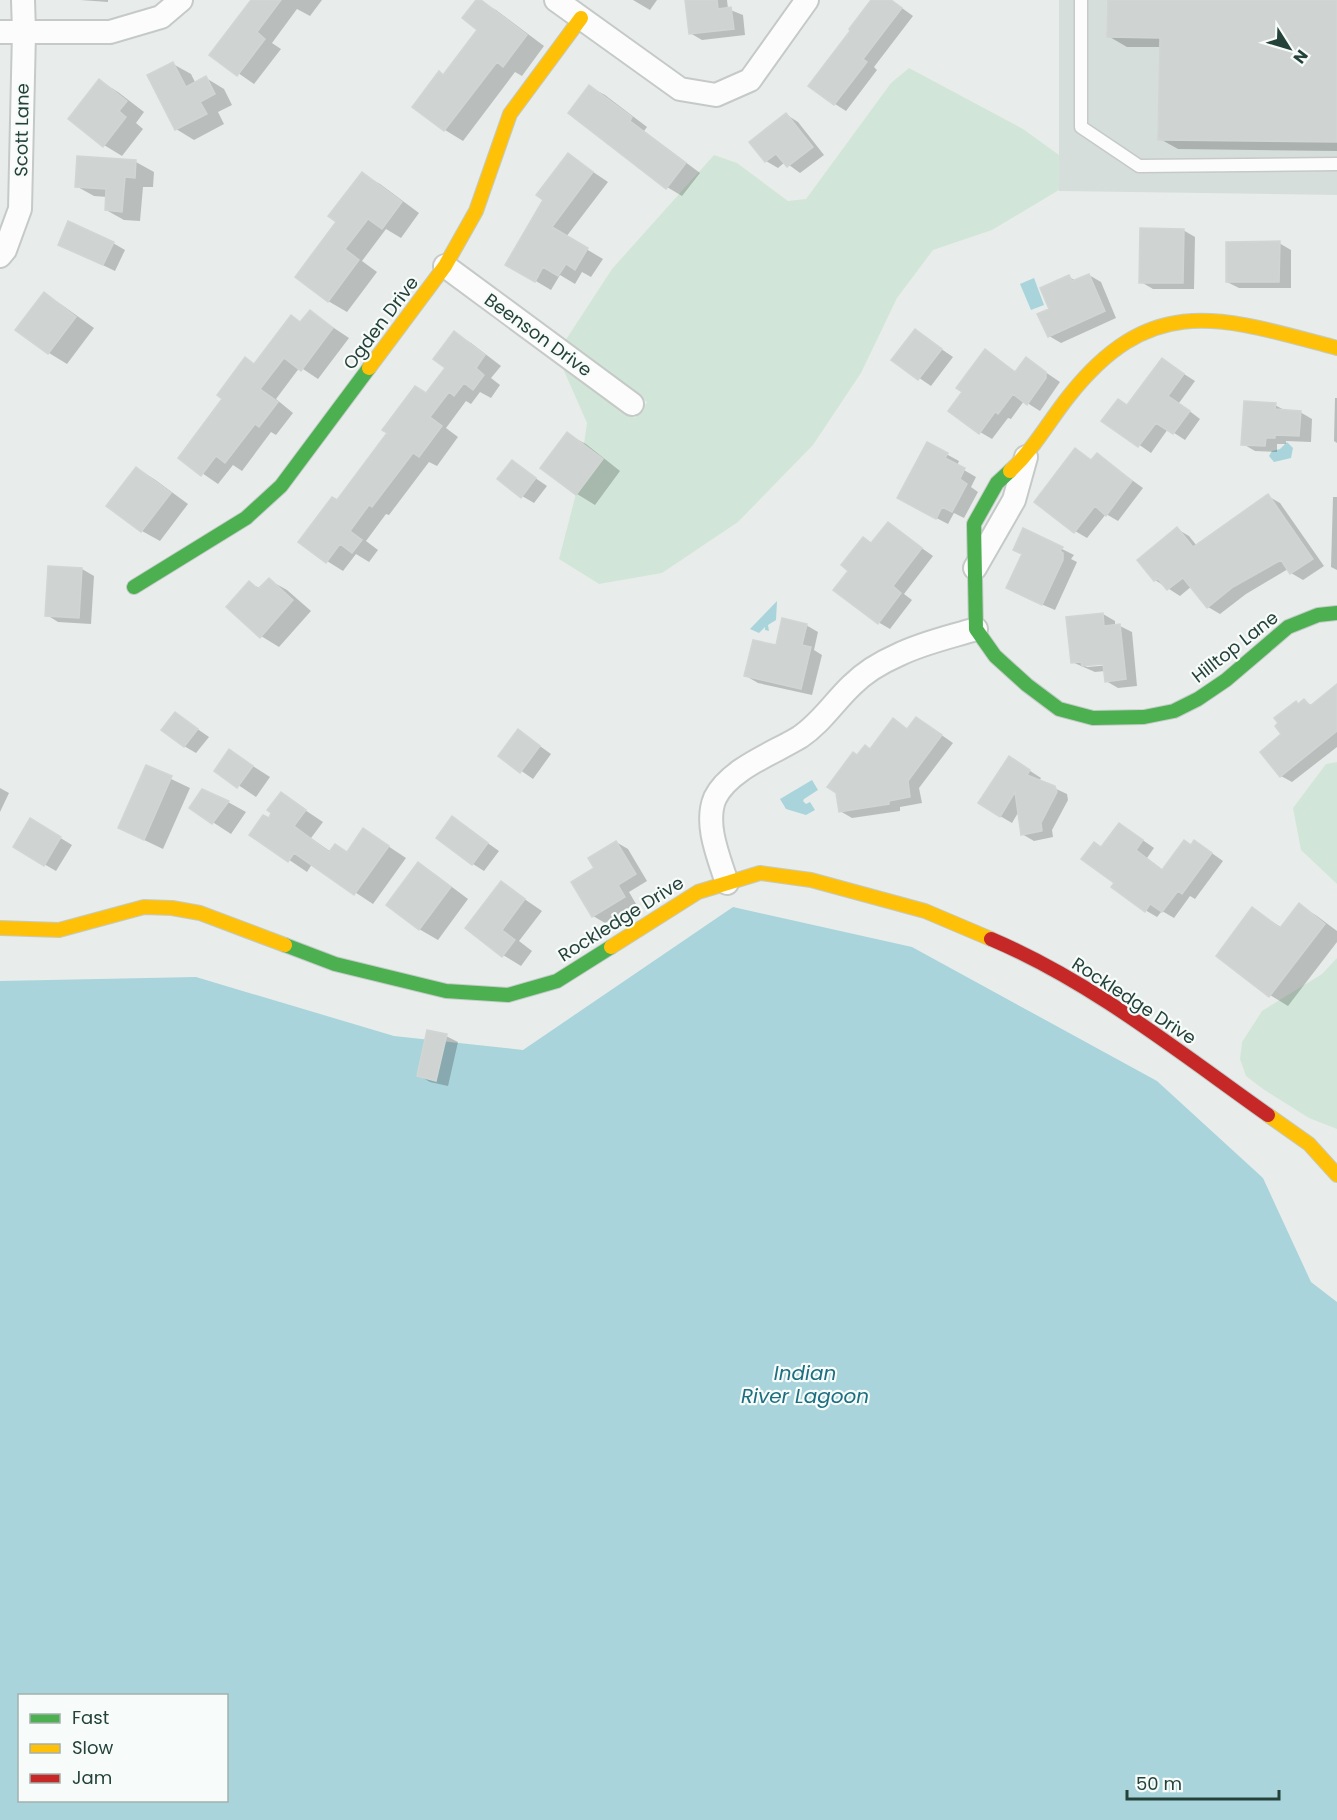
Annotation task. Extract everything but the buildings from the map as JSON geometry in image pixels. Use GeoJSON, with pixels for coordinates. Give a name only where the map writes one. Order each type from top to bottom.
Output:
{"type":"FeatureCollection","features":[{"type":"Feature","properties":{"kind":"street","name":"Scott Lane"},"geometry":{"type":"LineString","coordinates":[[0,256],[20,209],[23,0]]}},
{"type":"Feature","properties":{"kind":"street"},"geometry":{"type":"LineString","coordinates":[[0,32],[110,32],[161,17],[181,0]]}},
{"type":"Feature","properties":{"kind":"street"},"geometry":{"type":"LineString","coordinates":[[556,0],[680,89],[716,95],[750,80],[807,0]]}},
{"type":"Feature","properties":{"kind":"street","name":"Ogden Drive"},"geometry":{"type":"LineString","coordinates":[[134,587],[246,518],[281,486],[445,266],[476,211],[510,114],[581,18]]}},
{"type":"Feature","properties":{"kind":"street","name":"Beenson Drive"},"geometry":{"type":"LineString","coordinates":[[445,266],[632,404]]}},
{"type":"Feature","properties":{"kind":"street"},"geometry":{"type":"LineString","coordinates":[[726,883],[711,824],[715,798],[728,780],[802,735],[820,720],[853,684],[872,669],[918,646],[976,629],[975,569],[1014,500],[1026,456],[1070,395],[1106,356],[1135,336],[1160,325],[1190,320],[1210,320],[1257,327],[1337,348]]}},
{"type":"Feature","properties":{"kind":"street","name":"Hilltop Lane"},"geometry":{"type":"LineString","coordinates":[[976,629],[995,656],[1059,709],[1093,718],[1144,717],[1174,711],[1198,699],[1226,681],[1288,627],[1318,615],[1337,613]]}},
{"type":"Feature","properties":{"kind":"street","name":"Rockledge Drive"},"geometry":{"type":"LineString","coordinates":[[0,928],[59,930],[144,907],[172,908],[200,913],[335,964],[446,991],[508,995],[557,981],[698,892],[760,873],[811,880],[925,911],[1014,949],[1097,994],[1309,1144],[1337,1175]]}},
{"type":"Feature","properties":{"kind":"lane"},"geometry":{"type":"LineString","coordinates":[[1081,0],[1081,127],[1130,159],[1140,165],[1337,164]]}},
{"type":"Feature","properties":{"kind":"shaded area"},"geometry":{"type":"Polygon","coordinates":[[[1059,0],[1337,0],[1337,195],[1059,191],[1059,0]]]}},
{"type":"Feature","properties":{"kind":"green space"},"geometry":{"type":"Polygon","coordinates":[[[909,68],[1023,129],[1059,155],[1059,190],[992,230],[933,250],[897,298],[861,373],[813,445],[738,522],[662,573],[599,584],[559,559],[578,486],[587,423],[561,364],[635,418],[647,402],[565,341],[612,269],[714,155],[737,163],[788,201],[806,199],[891,83],[909,68]]]}},
{"type":"Feature","properties":{"kind":"green space"},"geometry":{"type":"Polygon","coordinates":[[[1337,762],[1337,884],[1301,850],[1293,808],[1326,764],[1337,762]]]}},
{"type":"Feature","properties":{"kind":"green space"},"geometry":{"type":"Polygon","coordinates":[[[1337,958],[1337,1129],[1309,1118],[1263,1089],[1246,1076],[1240,1059],[1242,1042],[1262,1011],[1322,974],[1337,958]]]}},
{"type":"Feature","properties":{"kind":"water"},"geometry":{"type":"Polygon","coordinates":[[[1034,278],[1044,305],[1031,310],[1020,284],[1034,278]]]}},
{"type":"Feature","properties":{"kind":"water"},"geometry":{"type":"Polygon","coordinates":[[[1287,442],[1293,448],[1291,458],[1274,462],[1269,456],[1272,451],[1280,449],[1287,442]]]}},
{"type":"Feature","properties":{"kind":"water"},"geometry":{"type":"Polygon","coordinates":[[[777,601],[776,620],[768,625],[769,631],[765,630],[765,627],[759,633],[750,629],[777,601]]]}},
{"type":"Feature","properties":{"kind":"water"},"geometry":{"type":"Polygon","coordinates":[[[812,780],[818,790],[803,801],[806,804],[810,802],[815,810],[806,815],[786,809],[780,799],[812,780]]]}},
{"type":"Feature","properties":{"kind":"water","name":"Indian River Lagoon"},"geometry":{"type":"Polygon","coordinates":[[[733,907],[912,947],[1157,1081],[1263,1178],[1311,1282],[1337,1302],[1337,1820],[0,1820],[0,981],[196,977],[394,1036],[523,1050],[733,907]]]}},
{"type":"Feature","properties":{"kind":"traffic: fast"},"geometry":{"type":"LineString","coordinates":[[134,587],[246,518],[281,486],[369,368]]}},
{"type":"Feature","properties":{"kind":"traffic: fast"},"geometry":{"type":"LineString","coordinates":[[1010,471],[997,483],[974,524],[976,629],[995,656],[1027,685],[1059,709],[1093,718],[1144,717],[1174,711],[1198,699],[1226,680],[1288,627],[1318,615],[1337,613]]}},
{"type":"Feature","properties":{"kind":"traffic: fast"},"geometry":{"type":"LineString","coordinates":[[285,945],[335,964],[446,991],[508,995],[557,981],[611,947]]}},
{"type":"Feature","properties":{"kind":"traffic: slow"},"geometry":{"type":"LineString","coordinates":[[369,368],[445,266],[476,211],[510,114],[581,18]]}},
{"type":"Feature","properties":{"kind":"traffic: slow"},"geometry":{"type":"LineString","coordinates":[[1010,471],[1034,444],[1069,396],[1100,362],[1130,340],[1161,326],[1192,321],[1224,322],[1259,328],[1337,348]]}},
{"type":"Feature","properties":{"kind":"traffic: slow"},"geometry":{"type":"LineString","coordinates":[[611,947],[698,892],[760,873],[811,880],[925,911],[991,939]]}},
{"type":"Feature","properties":{"kind":"traffic: slow"},"geometry":{"type":"LineString","coordinates":[[0,928],[59,930],[144,907],[172,908],[200,913],[285,945]]}},
{"type":"Feature","properties":{"kind":"traffic: slow"},"geometry":{"type":"LineString","coordinates":[[1268,1115],[1309,1144],[1337,1175]]}},
{"type":"Feature","properties":{"kind":"traffic: jam"},"geometry":{"type":"LineString","coordinates":[[991,939],[1028,956],[1100,997],[1268,1115]]}}]}
